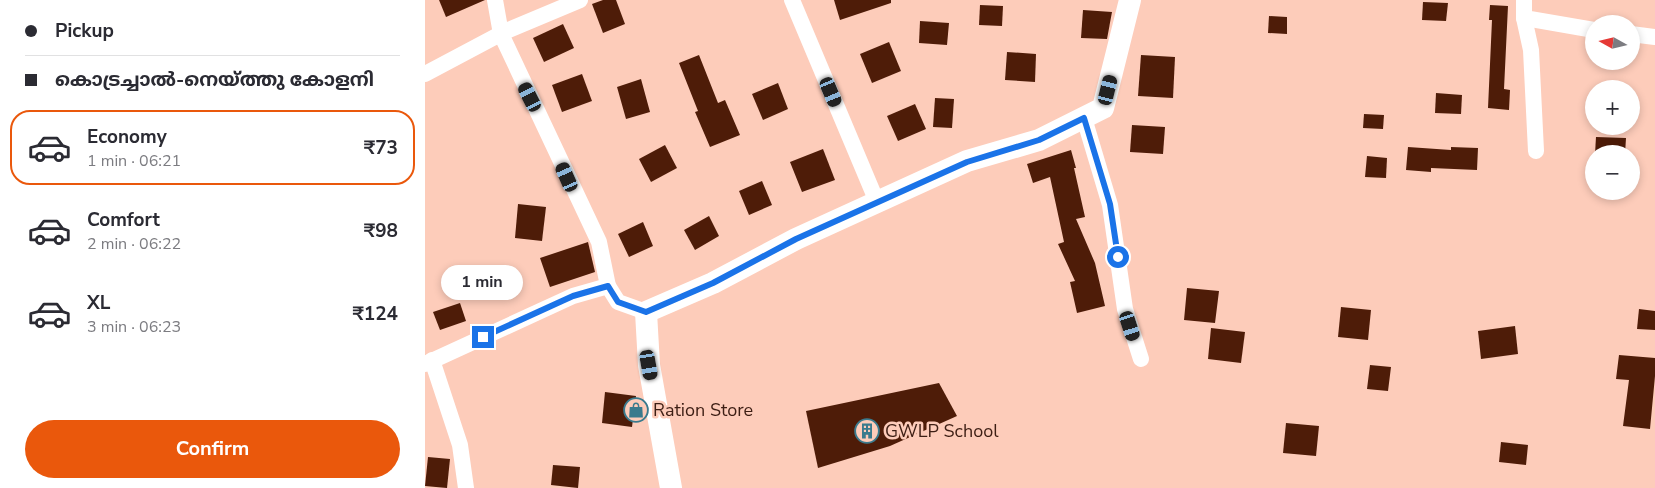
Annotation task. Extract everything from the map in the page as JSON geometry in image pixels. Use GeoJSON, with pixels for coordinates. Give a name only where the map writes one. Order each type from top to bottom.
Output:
{"type":"FeatureCollection","features":[{"type":"Feature","properties":{"kind":"main road"},"geometry":{"type":"LineString","coordinates":[[671,488],[649,365],[646,312],[713,283],[796,239],[877,202],[967,162],[1039,140],[1103,108],[1130,0]]}},
{"type":"Feature","properties":{"kind":"street"},"geometry":{"type":"LineString","coordinates":[[495,0],[501,34],[599,242],[608,286],[618,302],[646,312]]}},
{"type":"Feature","properties":{"kind":"street"},"geometry":{"type":"LineString","coordinates":[[425,74],[506,31],[581,0]]}},
{"type":"Feature","properties":{"kind":"street"},"geometry":{"type":"LineString","coordinates":[[792,0],[877,202]]}},
{"type":"Feature","properties":{"kind":"street"},"geometry":{"type":"LineString","coordinates":[[1524,0],[1524,18],[1531,50],[1536,151]]}},
{"type":"Feature","properties":{"kind":"street"},"geometry":{"type":"LineString","coordinates":[[1524,18],[1585,28]]}},
{"type":"Feature","properties":{"kind":"street"},"geometry":{"type":"LineString","coordinates":[[1640,35],[1655,37]]}},
{"type":"Feature","properties":{"kind":"street"},"geometry":{"type":"LineString","coordinates":[[1084,118],[1110,204],[1125,309],[1141,359]]}},
{"type":"Feature","properties":{"kind":"street"},"geometry":{"type":"LineString","coordinates":[[466,488],[460,445],[428,362],[573,296],[608,286]]}},
{"type":"Feature","properties":{"kind":"building"},"geometry":{"type":"Polygon","coordinates":[[[439,0],[485,0],[446,17],[439,0]]]}},
{"type":"Feature","properties":{"kind":"building"},"geometry":{"type":"Polygon","coordinates":[[[603,0],[616,0],[625,24],[603,33],[592,4],[603,0]]]}},
{"type":"Feature","properties":{"kind":"building"},"geometry":{"type":"Polygon","coordinates":[[[834,0],[891,0],[891,3],[840,20],[834,0]]]}},
{"type":"Feature","properties":{"kind":"building"},"geometry":{"type":"Polygon","coordinates":[[[1423,2],[1448,3],[1446,21],[1422,20],[1423,2]]]}},
{"type":"Feature","properties":{"kind":"building"},"geometry":{"type":"Polygon","coordinates":[[[980,5],[1003,6],[1002,26],[979,25],[980,5]]]}},
{"type":"Feature","properties":{"kind":"building"},"geometry":{"type":"Polygon","coordinates":[[[1490,5],[1508,6],[1504,89],[1510,90],[1509,110],[1488,108],[1492,20],[1489,20],[1490,5]]]}},
{"type":"Feature","properties":{"kind":"building"},"geometry":{"type":"Polygon","coordinates":[[[1083,10],[1112,12],[1107,39],[1081,38],[1083,10]]]}},
{"type":"Feature","properties":{"kind":"building"},"geometry":{"type":"Polygon","coordinates":[[[1269,16],[1287,17],[1287,34],[1268,33],[1269,16]]]}},
{"type":"Feature","properties":{"kind":"building"},"geometry":{"type":"Polygon","coordinates":[[[920,21],[949,23],[947,45],[919,43],[920,21]]]}},
{"type":"Feature","properties":{"kind":"building"},"geometry":{"type":"Polygon","coordinates":[[[563,24],[574,48],[544,62],[533,38],[563,24]]]}},
{"type":"Feature","properties":{"kind":"building"},"geometry":{"type":"Polygon","coordinates":[[[889,42],[901,71],[872,83],[860,54],[889,42]]]}},
{"type":"Feature","properties":{"kind":"building"},"geometry":{"type":"Polygon","coordinates":[[[1007,52],[1036,54],[1035,82],[1005,80],[1007,52]]]}},
{"type":"Feature","properties":{"kind":"building"},"geometry":{"type":"Polygon","coordinates":[[[699,55],[718,103],[725,100],[740,135],[710,147],[695,112],[698,111],[679,63],[699,55]]]}},
{"type":"Feature","properties":{"kind":"building"},"geometry":{"type":"Polygon","coordinates":[[[1141,55],[1175,57],[1173,98],[1138,96],[1141,55]]]}},
{"type":"Feature","properties":{"kind":"building"},"geometry":{"type":"Polygon","coordinates":[[[582,74],[592,101],[562,112],[552,85],[582,74]]]}},
{"type":"Feature","properties":{"kind":"building"},"geometry":{"type":"Polygon","coordinates":[[[641,79],[650,112],[626,119],[617,87],[641,79]]]}},
{"type":"Feature","properties":{"kind":"building"},"geometry":{"type":"Polygon","coordinates":[[[778,83],[788,109],[763,120],[752,94],[778,83]]]}},
{"type":"Feature","properties":{"kind":"building"},"geometry":{"type":"Polygon","coordinates":[[[1436,93],[1462,95],[1461,114],[1435,113],[1436,93]]]}},
{"type":"Feature","properties":{"kind":"building"},"geometry":{"type":"Polygon","coordinates":[[[935,98],[954,99],[952,128],[933,127],[935,98]]]}},
{"type":"Feature","properties":{"kind":"building"},"geometry":{"type":"Polygon","coordinates":[[[915,104],[926,129],[898,141],[887,116],[915,104]]]}},
{"type":"Feature","properties":{"kind":"building"},"geometry":{"type":"Polygon","coordinates":[[[1364,114],[1384,115],[1383,129],[1363,128],[1364,114]]]}},
{"type":"Feature","properties":{"kind":"building"},"geometry":{"type":"Polygon","coordinates":[[[1132,125],[1165,127],[1163,154],[1130,152],[1132,125]]]}},
{"type":"Feature","properties":{"kind":"building"},"geometry":{"type":"Polygon","coordinates":[[[1596,137],[1626,138],[1626,145],[1596,145],[1596,137]]]}},
{"type":"Feature","properties":{"kind":"building"},"geometry":{"type":"Polygon","coordinates":[[[665,145],[677,168],[651,182],[639,159],[665,145]]]}},
{"type":"Feature","properties":{"kind":"building"},"geometry":{"type":"Polygon","coordinates":[[[1408,147],[1451,150],[1451,147],[1478,148],[1477,170],[1431,168],[1431,172],[1406,170],[1408,147]]]}},
{"type":"Feature","properties":{"kind":"building"},"geometry":{"type":"Polygon","coordinates":[[[823,149],[835,180],[802,192],[790,162],[823,149]]]}},
{"type":"Feature","properties":{"kind":"building"},"geometry":{"type":"Polygon","coordinates":[[[1071,150],[1085,217],[1076,219],[1095,263],[1105,306],[1077,313],[1070,282],[1075,281],[1058,244],[1064,242],[1050,177],[1033,183],[1027,164],[1071,150]]]}},
{"type":"Feature","properties":{"kind":"building"},"geometry":{"type":"Polygon","coordinates":[[[1367,156],[1387,158],[1386,178],[1365,177],[1367,156]]]}},
{"type":"Feature","properties":{"kind":"building"},"geometry":{"type":"Polygon","coordinates":[[[762,181],[772,205],[749,215],[739,191],[762,181]]]}},
{"type":"Feature","properties":{"kind":"building"},"geometry":{"type":"Polygon","coordinates":[[[518,204],[546,207],[542,241],[515,238],[518,204]]]}},
{"type":"Feature","properties":{"kind":"building"},"geometry":{"type":"Polygon","coordinates":[[[709,216],[719,236],[695,250],[684,230],[709,216]]]}},
{"type":"Feature","properties":{"kind":"building"},"geometry":{"type":"Polygon","coordinates":[[[643,222],[653,246],[629,257],[618,234],[643,222]]]}},
{"type":"Feature","properties":{"kind":"building"},"geometry":{"type":"Polygon","coordinates":[[[588,242],[595,272],[550,287],[540,258],[588,242]]]}},
{"type":"Feature","properties":{"kind":"building"},"geometry":{"type":"Polygon","coordinates":[[[1187,288],[1219,291],[1215,323],[1184,320],[1187,288]]]}},
{"type":"Feature","properties":{"kind":"building"},"geometry":{"type":"Polygon","coordinates":[[[460,303],[466,321],[440,330],[433,312],[460,303]]]}},
{"type":"Feature","properties":{"kind":"building"},"geometry":{"type":"Polygon","coordinates":[[[1341,307],[1371,310],[1368,340],[1338,337],[1341,307]]]}},
{"type":"Feature","properties":{"kind":"building"},"geometry":{"type":"Polygon","coordinates":[[[1639,309],[1655,311],[1655,330],[1637,329],[1639,309]]]}},
{"type":"Feature","properties":{"kind":"building"},"geometry":{"type":"Polygon","coordinates":[[[1515,326],[1518,354],[1481,359],[1478,331],[1515,326]]]}},
{"type":"Feature","properties":{"kind":"building"},"geometry":{"type":"Polygon","coordinates":[[[1211,328],[1245,332],[1241,363],[1208,359],[1211,328]]]}},
{"type":"Feature","properties":{"kind":"building"},"geometry":{"type":"Polygon","coordinates":[[[1619,355],[1655,358],[1650,429],[1623,426],[1629,380],[1616,379],[1619,355]]]}},
{"type":"Feature","properties":{"kind":"building"},"geometry":{"type":"Polygon","coordinates":[[[1370,365],[1391,367],[1388,391],[1367,389],[1370,365]]]}},
{"type":"Feature","properties":{"kind":"building","name":"GWLP School"},"geometry":{"type":"Polygon","coordinates":[[[939,383],[957,416],[890,446],[818,468],[806,411],[939,383]]]}},
{"type":"Feature","properties":{"kind":"building"},"geometry":{"type":"Polygon","coordinates":[[[605,392],[636,396],[632,427],[602,423],[605,392]]]}},
{"type":"Feature","properties":{"kind":"building"},"geometry":{"type":"Polygon","coordinates":[[[1286,423],[1319,426],[1316,456],[1283,453],[1286,423]]]}},
{"type":"Feature","properties":{"kind":"building"},"geometry":{"type":"Polygon","coordinates":[[[1501,442],[1528,445],[1526,465],[1499,462],[1501,442]]]}},
{"type":"Feature","properties":{"kind":"building"},"geometry":{"type":"Polygon","coordinates":[[[428,457],[450,459],[447,488],[425,486],[428,457]]]}},
{"type":"Feature","properties":{"kind":"building"},"geometry":{"type":"Polygon","coordinates":[[[553,465],[580,467],[578,488],[551,485],[553,465]]]}},
{"type":"Feature","properties":{"kind":"place","name":"Ration Store"},"geometry":{"type":"Point","coordinates":[636,410]}},
{"type":"Feature","properties":{"kind":"place","name":"GWLP School"},"geometry":{"type":"Point","coordinates":[867,431]}},
{"type":"Feature","properties":{"kind":"route"},"geometry":{"type":"LineString","coordinates":[[483,337],[573,296],[608,286],[618,302],[646,312],[713,283],[796,239],[967,162],[1039,140],[1084,118],[1110,204],[1118,257]]}}]}
